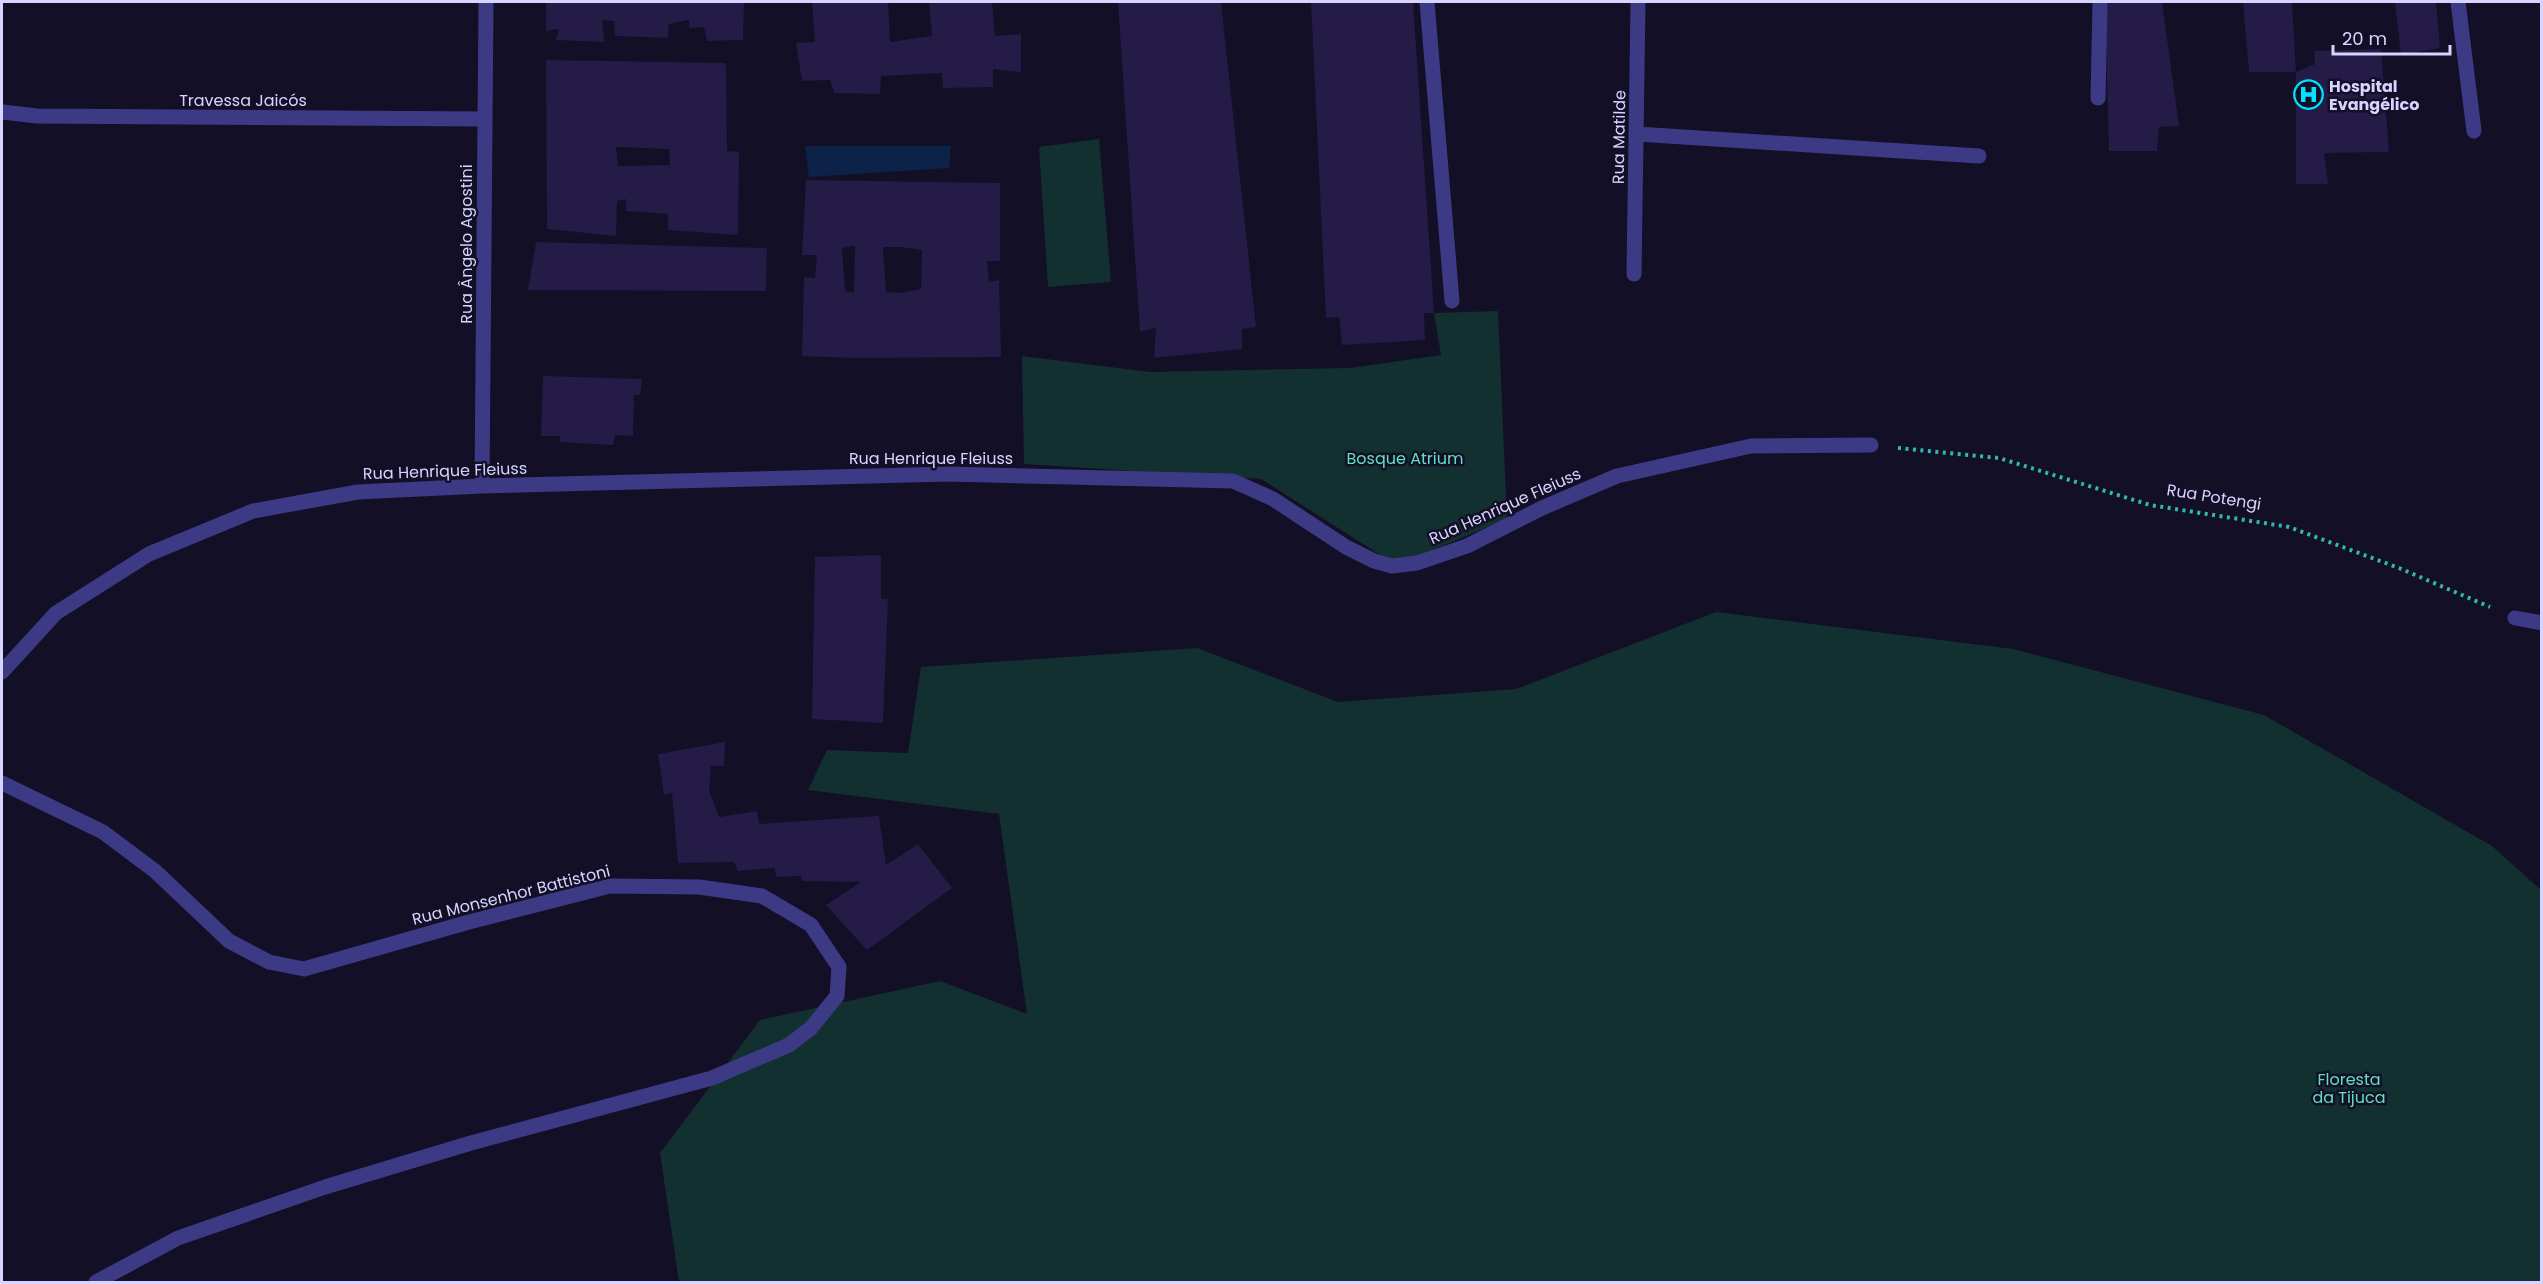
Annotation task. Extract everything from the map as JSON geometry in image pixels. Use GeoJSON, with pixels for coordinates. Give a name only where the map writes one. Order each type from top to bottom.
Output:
{"type":"FeatureCollection","features":[{"type":"Feature","properties":{"kind":"street","name":"Rua Ângelo Agostini"},"geometry":{"type":"LineString","coordinates":[[482,486],[486,2]]}},
{"type":"Feature","properties":{"kind":"street"},"geometry":{"type":"LineString","coordinates":[[1427,2],[1452,301]]}},
{"type":"Feature","properties":{"kind":"street","name":"Rua Matilde"},"geometry":{"type":"LineString","coordinates":[[1634,274],[1638,2]]}},
{"type":"Feature","properties":{"kind":"street"},"geometry":{"type":"LineString","coordinates":[[2098,98],[2100,2]]}},
{"type":"Feature","properties":{"kind":"street"},"geometry":{"type":"LineString","coordinates":[[2458,2],[2474,131]]}},
{"type":"Feature","properties":{"kind":"street","name":"Travessa Jaicós"},"geometry":{"type":"LineString","coordinates":[[2,112],[37,116],[485,119]]}},
{"type":"Feature","properties":{"kind":"street"},"geometry":{"type":"LineString","coordinates":[[1637,134],[1979,156]]}},
{"type":"Feature","properties":{"kind":"street","name":"Rua Henrique Fleiuss"},"geometry":{"type":"LineString","coordinates":[[2,672],[56,613],[149,554],[254,511],[357,492],[482,486],[948,474],[1233,481],[1273,499],[1346,548],[1374,561],[1392,566],[1418,563],[1467,546],[1542,508],[1617,476],[1751,446],[1871,445]]}},
{"type":"Feature","properties":{"kind":"street"},"geometry":{"type":"LineString","coordinates":[[2515,618],[2541,623]]}},
{"type":"Feature","properties":{"kind":"street","name":"Rua Monsenhor Battistoni"},"geometry":{"type":"LineString","coordinates":[[2,783],[103,832],[155,871],[229,941],[269,962],[304,969],[469,922],[610,886],[699,887],[762,896],[811,925],[839,967],[837,996],[811,1028],[789,1044],[712,1078],[471,1143],[314,1191],[178,1238],[96,1282]]}},
{"type":"Feature","properties":{"kind":"path","name":"Rua Potengi"},"geometry":{"type":"LineString","coordinates":[[1871,445],[1999,458],[2150,505],[2289,527],[2399,568],[2515,618]]}},
{"type":"Feature","properties":{"kind":"green space"},"geometry":{"type":"Polygon","coordinates":[[[1099,139],[1111,282],[1048,287],[1039,147],[1099,139]]]}},
{"type":"Feature","properties":{"kind":"green space","name":"Bosque Atrium"},"geometry":{"type":"Polygon","coordinates":[[[1498,311],[1507,519],[1396,565],[1261,479],[1024,464],[1022,356],[1150,372],[1350,368],[1441,355],[1434,313],[1498,311]]]}},
{"type":"Feature","properties":{"kind":"green space","name":"Floresta da Tijuca"},"geometry":{"type":"Polygon","coordinates":[[[1716,612],[2013,649],[2264,715],[2492,846],[2541,890],[2541,1282],[679,1282],[660,1153],[760,1020],[940,981],[1027,1014],[999,814],[808,790],[827,750],[908,753],[921,667],[1197,648],[1338,702],[1516,689],[1716,612]]]}},
{"type":"Feature","properties":{"kind":"water"},"geometry":{"type":"Polygon","coordinates":[[[805,146],[951,146],[949,168],[809,177],[805,146]]]}},
{"type":"Feature","properties":{"kind":"building"},"geometry":{"type":"Polygon","coordinates":[[[546,2],[744,2],[743,40],[707,41],[704,27],[689,28],[689,20],[669,24],[668,38],[615,36],[614,21],[602,20],[604,42],[556,40],[559,29],[546,31],[546,2]]]}},
{"type":"Feature","properties":{"kind":"building"},"geometry":{"type":"Polygon","coordinates":[[[812,2],[888,2],[890,42],[932,36],[929,2],[992,2],[995,36],[1021,34],[1021,72],[993,69],[993,87],[943,88],[942,73],[881,76],[880,94],[834,93],[830,80],[802,81],[796,43],[815,42],[812,2]]]}},
{"type":"Feature","properties":{"kind":"building"},"geometry":{"type":"Polygon","coordinates":[[[1118,2],[1221,2],[1256,327],[1242,329],[1242,349],[1154,358],[1156,328],[1140,332],[1118,2]]]}},
{"type":"Feature","properties":{"kind":"building"},"geometry":{"type":"Polygon","coordinates":[[[1311,2],[1413,2],[1434,313],[1424,313],[1425,340],[1342,345],[1339,317],[1326,318],[1311,2]]]}},
{"type":"Feature","properties":{"kind":"building"},"geometry":{"type":"Polygon","coordinates":[[[2162,2],[2179,126],[2159,127],[2157,151],[2109,151],[2105,3],[2162,2]]]}},
{"type":"Feature","properties":{"kind":"building"},"geometry":{"type":"Polygon","coordinates":[[[2243,2],[2292,2],[2296,72],[2249,72],[2243,2]]]}},
{"type":"Feature","properties":{"kind":"building"},"geometry":{"type":"Polygon","coordinates":[[[2395,2],[2436,2],[2440,48],[2401,55],[2395,2]]]}},
{"type":"Feature","properties":{"kind":"building"},"geometry":{"type":"Polygon","coordinates":[[[2381,49],[2389,152],[2324,153],[2328,184],[2296,184],[2296,72],[2315,64],[2314,51],[2381,49]]]}},
{"type":"Feature","properties":{"kind":"building"},"geometry":{"type":"Polygon","coordinates":[[[546,60],[726,63],[727,151],[739,152],[738,235],[668,230],[668,214],[626,211],[626,199],[617,201],[616,236],[547,229],[546,60]],[[616,147],[618,166],[670,165],[669,149],[616,147]]]}},
{"type":"Feature","properties":{"kind":"building"},"geometry":{"type":"Polygon","coordinates":[[[806,180],[1000,183],[1000,261],[987,261],[989,282],[999,280],[1001,357],[802,356],[804,277],[815,278],[817,255],[802,255],[806,180]],[[855,246],[842,248],[845,291],[854,293],[855,246]],[[883,247],[886,292],[901,293],[921,289],[922,250],[883,247]]]}},
{"type":"Feature","properties":{"kind":"building"},"geometry":{"type":"Polygon","coordinates":[[[536,242],[767,248],[766,291],[528,290],[536,242]]]}},
{"type":"Feature","properties":{"kind":"building"},"geometry":{"type":"Polygon","coordinates":[[[543,376],[642,379],[640,395],[634,395],[633,436],[615,435],[613,445],[559,442],[560,436],[541,436],[543,376]]]}},
{"type":"Feature","properties":{"kind":"building"},"geometry":{"type":"Polygon","coordinates":[[[881,555],[881,599],[888,599],[883,723],[812,719],[815,557],[881,555]]]}},
{"type":"Feature","properties":{"kind":"building"},"geometry":{"type":"Polygon","coordinates":[[[725,742],[724,766],[711,766],[709,791],[719,817],[757,811],[759,824],[879,816],[886,865],[918,844],[952,888],[867,950],[826,905],[861,882],[802,881],[801,876],[777,877],[774,868],[738,871],[734,862],[678,863],[672,793],[664,795],[658,754],[725,742]]]}},
{"type":"Feature","properties":{"kind":"place","name":"Hospital Evangélico"},"geometry":{"type":"Point","coordinates":[2308,95]}}]}
